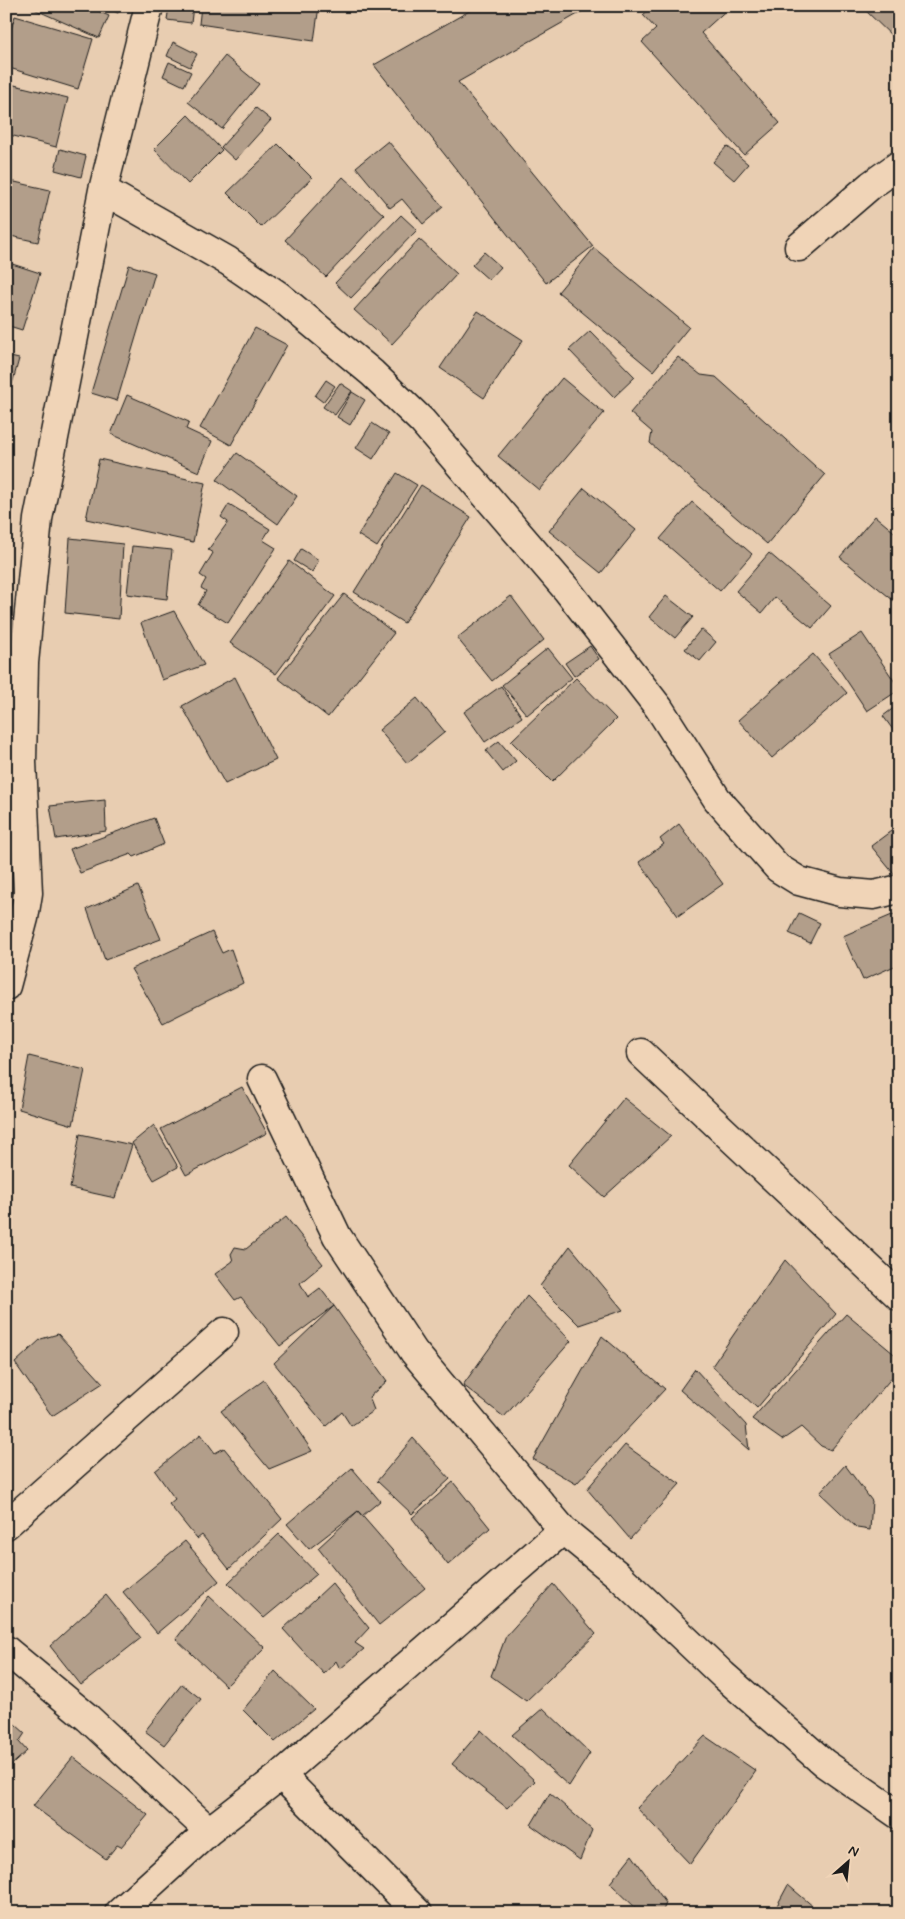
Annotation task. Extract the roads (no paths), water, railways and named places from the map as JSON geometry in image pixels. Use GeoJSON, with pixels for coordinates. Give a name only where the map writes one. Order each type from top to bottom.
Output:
{"type":"FeatureCollection","features":[{"type":"Feature","properties":{"kind":"street"},"geometry":{"type":"LineString","coordinates":[[6,986],[24,918],[28,893],[22,733],[24,663],[38,519],[103,190],[149,6]]}},
{"type":"Feature","properties":{"kind":"street"},"geometry":{"type":"LineString","coordinates":[[799,247],[871,185],[899,165]]}},
{"type":"Feature","properties":{"kind":"street"},"geometry":{"type":"LineString","coordinates":[[103,190],[228,261],[278,295],[352,355],[422,421],[566,590],[659,708],[717,799],[778,868],[799,881],[840,892],[874,895],[899,889]]}},
{"type":"Feature","properties":{"kind":"street"},"geometry":{"type":"LineString","coordinates":[[642,1053],[899,1296]]}},
{"type":"Feature","properties":{"kind":"street"},"geometry":{"type":"LineString","coordinates":[[262,1079],[337,1236],[409,1344],[564,1530],[618,1575],[722,1675],[824,1763],[899,1815]]}},
{"type":"Feature","properties":{"kind":"street"},"geometry":{"type":"LineString","coordinates":[[6,1524],[224,1332]]}},
{"type":"Feature","properties":{"kind":"street"},"geometry":{"type":"LineString","coordinates":[[119,1913],[210,1831],[281,1775],[564,1530]]}},
{"type":"Feature","properties":{"kind":"street"},"geometry":{"type":"LineString","coordinates":[[6,1650],[88,1718],[210,1831]]}},
{"type":"Feature","properties":{"kind":"street"},"geometry":{"type":"LineString","coordinates":[[281,1775],[418,1913]]}}]}
